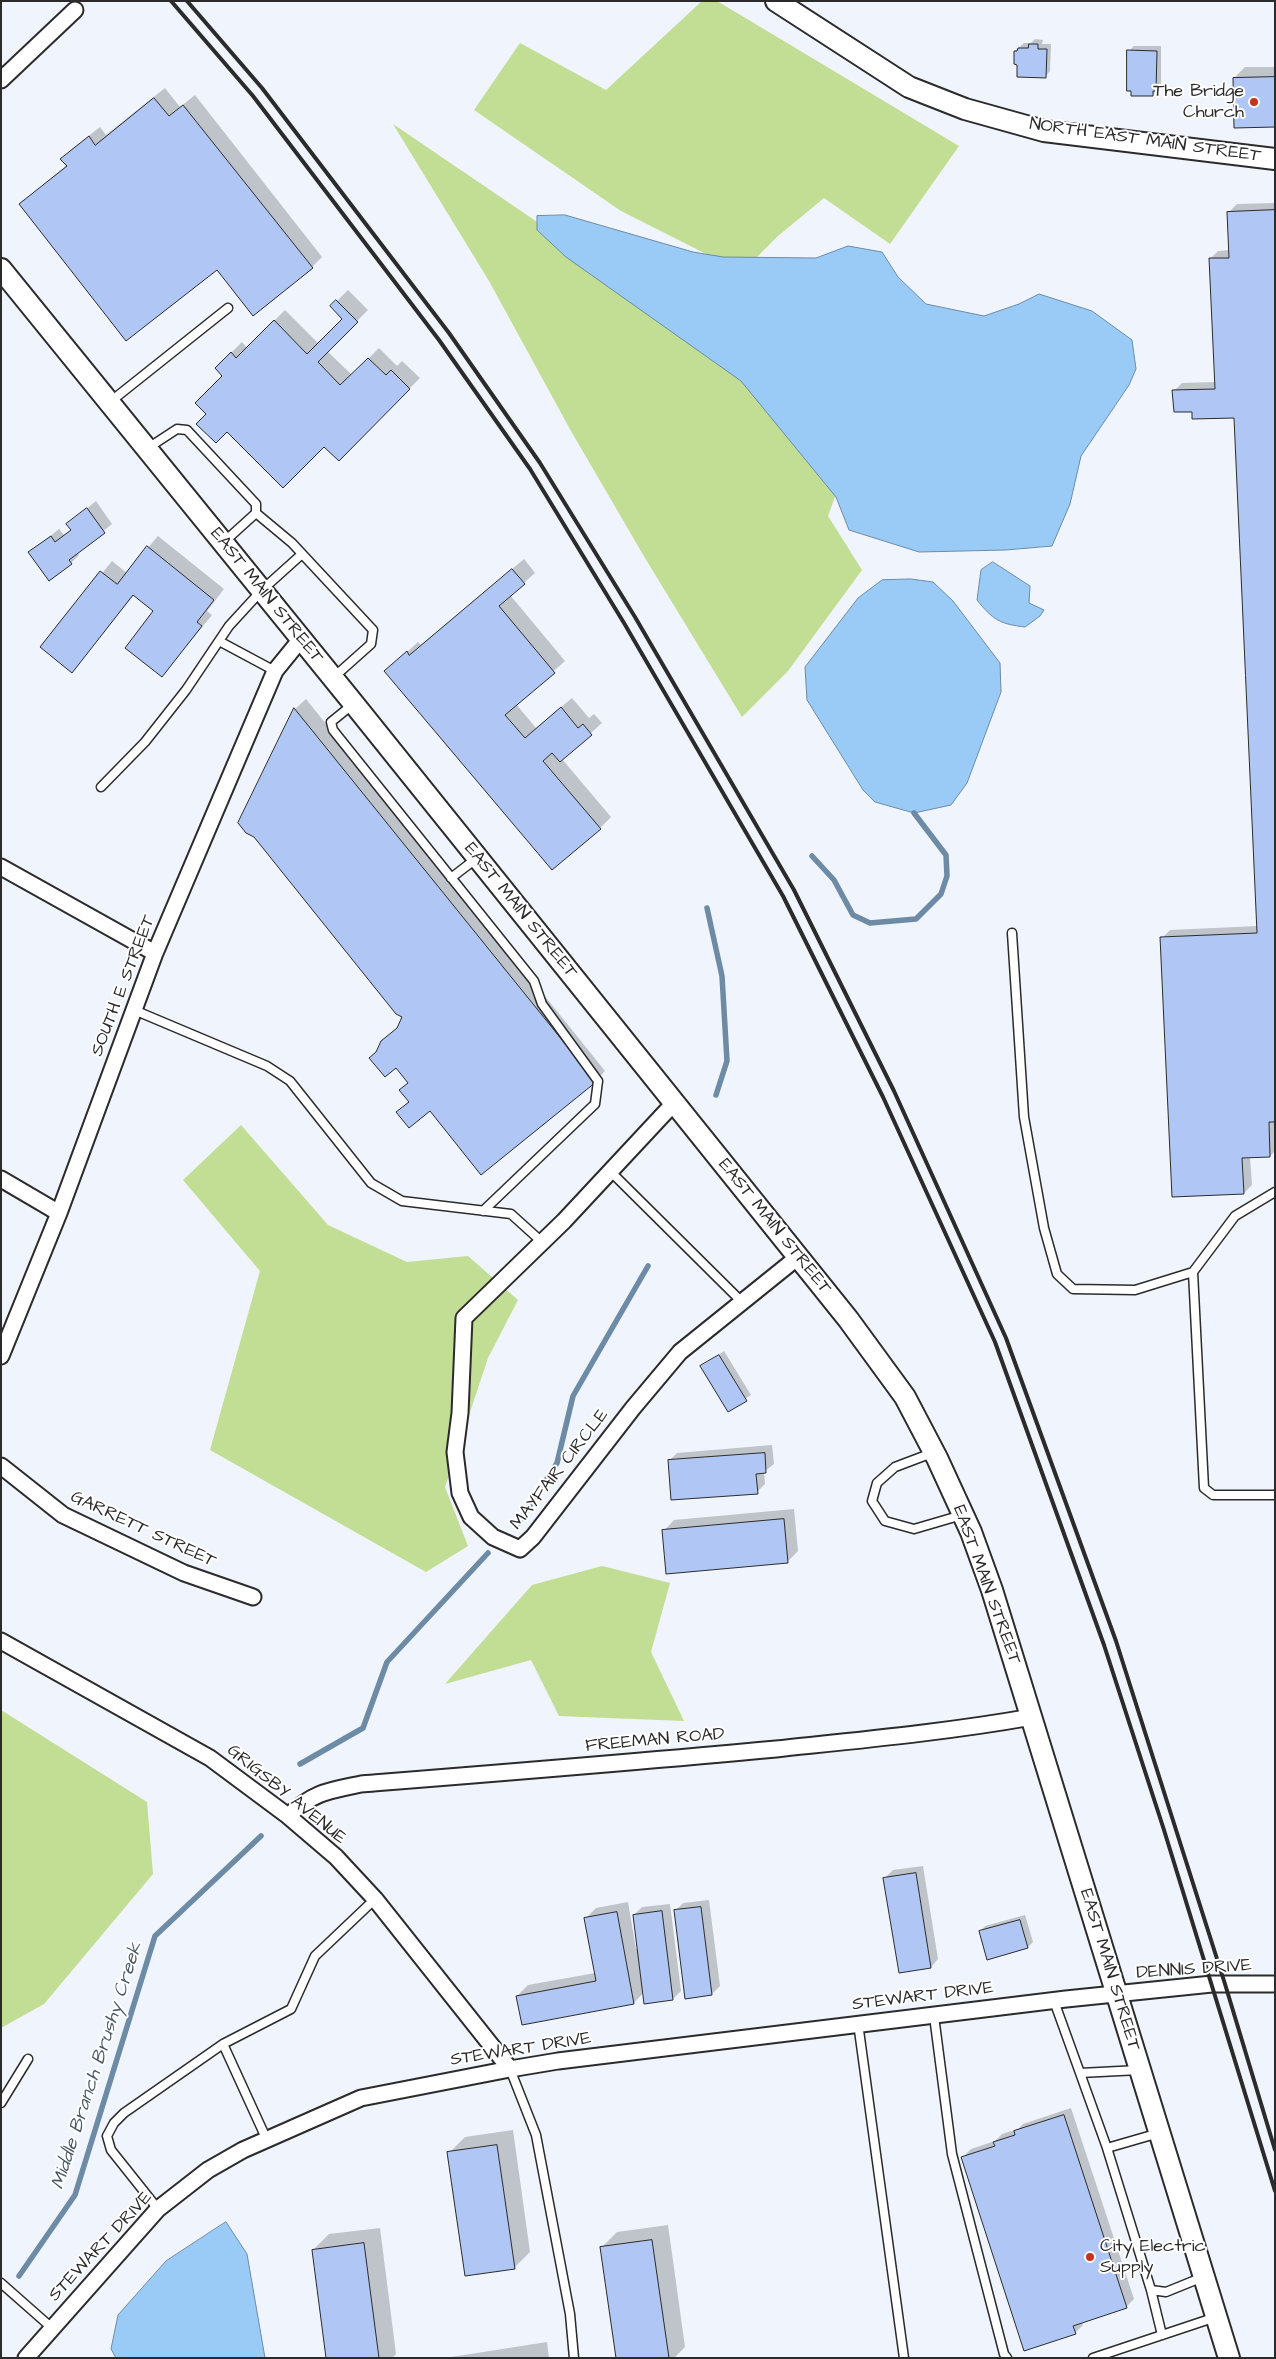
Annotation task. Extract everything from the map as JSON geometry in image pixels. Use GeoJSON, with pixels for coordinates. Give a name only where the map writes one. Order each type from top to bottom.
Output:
{"type":"FeatureCollection","features":[{"type":"Feature","properties":{"kind":"main road","name":"NORTH EAST MAIN STREET"},"geometry":{"type":"LineString","coordinates":[[776,1],[909,86],[965,109],[1044,131],[1275,159]]}},
{"type":"Feature","properties":{"kind":"main road","name":"EAST MAIN STREET"},"geometry":{"type":"LineString","coordinates":[[1,269],[302,639],[798,1257],[886,1369],[905,1397],[963,1515],[992,1590],[1229,2358]]}},
{"type":"Feature","properties":{"kind":"street"},"geometry":{"type":"LineString","coordinates":[[1,80],[75,10]]}},
{"type":"Feature","properties":{"kind":"street","name":"SOUTH E STREET"},"geometry":{"type":"LineString","coordinates":[[1,1356],[59,1213],[155,953],[275,672],[302,639]]}},
{"type":"Feature","properties":{"kind":"street"},"geometry":{"type":"LineString","coordinates":[[1,867],[155,953]]}},
{"type":"Feature","properties":{"kind":"street","name":"MAYFAIR CIRCLE"},"geometry":{"type":"LineString","coordinates":[[674,1103],[611,1172],[464,1318],[460,1412],[454,1452],[460,1493],[471,1517],[493,1538],[520,1549],[533,1537],[633,1408],[680,1352],[798,1257]]}},
{"type":"Feature","properties":{"kind":"street"},"geometry":{"type":"LineString","coordinates":[[1,1180],[59,1213]]}},
{"type":"Feature","properties":{"kind":"street","name":"GARRETT STREET"},"geometry":{"type":"LineString","coordinates":[[1,1466],[62,1515],[184,1573],[253,1597]]}},
{"type":"Feature","properties":{"kind":"street","name":"GRIGSBY AVENUE"},"geometry":{"type":"LineString","coordinates":[[1,1642],[210,1758],[288,1816],[336,1857],[374,1899],[510,2069]]}},
{"type":"Feature","properties":{"kind":"street","name":"FREEMAN ROAD"},"geometry":{"type":"LineString","coordinates":[[288,1816],[305,1800],[320,1792],[361,1784],[815,1745],[987,1725],[1032,1717]]}},
{"type":"Feature","properties":{"kind":"street","name":"DENNIS DRIVE"},"geometry":{"type":"LineString","coordinates":[[1117,1995],[1212,1984],[1275,1984]]}},
{"type":"Feature","properties":{"kind":"street","name":"STEWART DRIVE"},"geometry":{"type":"LineString","coordinates":[[26,2358],[158,2209],[208,2170],[266,2138],[361,2098],[510,2069],[858,2023],[1117,1995]]}},
{"type":"Feature","properties":{"kind":"lane"},"geometry":{"type":"LineString","coordinates":[[109,403],[228,308]]}},
{"type":"Feature","properties":{"kind":"lane"},"geometry":{"type":"LineString","coordinates":[[146,449],[177,428],[187,430],[256,504],[256,513],[223,543]]}},
{"type":"Feature","properties":{"kind":"lane"},"geometry":{"type":"LineString","coordinates":[[256,513],[302,554],[373,630],[371,644],[333,678]]}},
{"type":"Feature","properties":{"kind":"lane"},"geometry":{"type":"LineString","coordinates":[[101,787],[150,735],[186,690],[228,626],[262,590],[302,554]]}},
{"type":"Feature","properties":{"kind":"lane"},"geometry":{"type":"LineString","coordinates":[[219,641],[275,672]]}},
{"type":"Feature","properties":{"kind":"lane"},"geometry":{"type":"LineString","coordinates":[[354,704],[331,722],[333,730],[534,981],[542,1004],[598,1081],[595,1104],[483,1211]]}},
{"type":"Feature","properties":{"kind":"lane"},"geometry":{"type":"LineString","coordinates":[[451,878],[477,858]]}},
{"type":"Feature","properties":{"kind":"lane"},"geometry":{"type":"LineString","coordinates":[[1012,933],[1024,1117],[1044,1228],[1057,1274],[1073,1289],[1134,1290],[1193,1272],[1235,1216],[1275,1192]]}},
{"type":"Feature","properties":{"kind":"lane"},"geometry":{"type":"LineString","coordinates":[[134,1010],[266,1066],[290,1082],[371,1183],[402,1201],[511,1214],[542,1242]]}},
{"type":"Feature","properties":{"kind":"lane"},"geometry":{"type":"LineString","coordinates":[[611,1172],[742,1302]]}},
{"type":"Feature","properties":{"kind":"lane"},"geometry":{"type":"LineString","coordinates":[[1193,1272],[1204,1488],[1213,1495],[1275,1495]]}},
{"type":"Feature","properties":{"kind":"lane"},"geometry":{"type":"LineString","coordinates":[[934,1453],[894,1467],[877,1483],[872,1501],[885,1521],[914,1529],[963,1515]]}},
{"type":"Feature","properties":{"kind":"lane"},"geometry":{"type":"LineString","coordinates":[[158,2209],[111,2150],[107,2136],[114,2123],[124,2113],[223,2044],[291,2009],[315,1956],[374,1899]]}},
{"type":"Feature","properties":{"kind":"lane"},"geometry":{"type":"LineString","coordinates":[[1054,2001],[1107,2148],[1151,2290],[1162,2335]]}},
{"type":"Feature","properties":{"kind":"lane"},"geometry":{"type":"LineString","coordinates":[[934,2016],[952,2154],[1004,2354],[1007,2358]]}},
{"type":"Feature","properties":{"kind":"lane"},"geometry":{"type":"LineString","coordinates":[[858,2023],[904,2358]]}},
{"type":"Feature","properties":{"kind":"lane"},"geometry":{"type":"LineString","coordinates":[[223,2044],[266,2138]]}},
{"type":"Feature","properties":{"kind":"lane"},"geometry":{"type":"LineString","coordinates":[[1,2103],[28,2059]]}},
{"type":"Feature","properties":{"kind":"lane"},"geometry":{"type":"LineString","coordinates":[[510,2069],[536,2135],[570,2314],[574,2358]]}},
{"type":"Feature","properties":{"kind":"lane"},"geometry":{"type":"LineString","coordinates":[[1080,2073],[1140,2070]]}},
{"type":"Feature","properties":{"kind":"lane"},"geometry":{"type":"LineString","coordinates":[[1107,2148],[1159,2132]]}},
{"type":"Feature","properties":{"kind":"lane"},"geometry":{"type":"LineString","coordinates":[[1151,2290],[1166,2292],[1204,2276]]}},
{"type":"Feature","properties":{"kind":"lane"},"geometry":{"type":"LineString","coordinates":[[1,2283],[52,2328]]}},
{"type":"Feature","properties":{"kind":"lane"},"geometry":{"type":"LineString","coordinates":[[1093,2358],[1216,2317]]}},
{"type":"Feature","properties":{"kind":"green space"},"geometry":{"type":"Polygon","coordinates":[[[702,1],[717,1],[959,146],[890,244],[824,198],[778,236],[742,272],[621,211],[474,110],[520,43],[606,90],[702,1]]]}},
{"type":"Feature","properties":{"kind":"green space"},"geometry":{"type":"Polygon","coordinates":[[[393,124],[599,264],[846,467],[828,516],[862,570],[788,671],[742,717],[645,558],[571,431],[489,281],[393,124]]]}},
{"type":"Feature","properties":{"kind":"green space"},"geometry":{"type":"Polygon","coordinates":[[[241,1125],[328,1225],[407,1262],[468,1256],[518,1300],[488,1358],[445,1487],[468,1546],[426,1572],[210,1450],[260,1271],[183,1180],[241,1125]]]}},
{"type":"Feature","properties":{"kind":"green space"},"geometry":{"type":"Polygon","coordinates":[[[602,1566],[670,1583],[651,1652],[684,1721],[559,1716],[531,1660],[445,1684],[532,1585],[602,1566]]]}},
{"type":"Feature","properties":{"kind":"green space"},"geometry":{"type":"Polygon","coordinates":[[[1,1710],[147,1802],[153,1874],[44,2004],[1,2028],[1,1710]]]}},
{"type":"Feature","properties":{"kind":"water"},"geometry":{"type":"Polygon","coordinates":[[[565,215],[693,252],[723,257],[816,258],[848,246],[882,252],[898,277],[926,304],[984,316],[1019,304],[1039,294],[1092,311],[1132,340],[1136,369],[1129,385],[1081,456],[1070,504],[1052,546],[1006,550],[919,552],[849,530],[836,497],[741,381],[566,257],[537,230],[537,216],[565,215]]]}},
{"type":"Feature","properties":{"kind":"water"},"geometry":{"type":"Polygon","coordinates":[[[993,562],[1030,586],[1029,603],[1044,610],[1040,616],[1025,627],[998,620],[977,600],[981,570],[993,562]]]}},
{"type":"Feature","properties":{"kind":"water"},"geometry":{"type":"Polygon","coordinates":[[[911,579],[933,582],[953,601],[1000,663],[1001,692],[967,783],[951,805],[914,813],[875,802],[863,790],[807,700],[805,667],[858,598],[882,580],[911,579]]]}},
{"type":"Feature","properties":{"kind":"water"},"geometry":{"type":"Polygon","coordinates":[[[226,2222],[247,2254],[265,2358],[116,2358],[111,2349],[118,2315],[166,2261],[226,2222]]]}},
{"type":"Feature","properties":{"kind":"building"},"geometry":{"type":"Polygon","coordinates":[[[1029,44],[1038,44],[1038,49],[1047,49],[1046,78],[1017,77],[1014,51],[1017,51],[1018,48],[1028,48],[1029,44]]]}},
{"type":"Feature","properties":{"kind":"building"},"geometry":{"type":"Polygon","coordinates":[[[1127,50],[1157,51],[1156,91],[1153,91],[1153,96],[1131,96],[1131,91],[1127,91],[1127,50]]]}},
{"type":"Feature","properties":{"kind":"building","name":"The Bridge Church"},"geometry":{"type":"Polygon","coordinates":[[[1275,77],[1275,127],[1234,128],[1233,78],[1275,77]]]}},
{"type":"Feature","properties":{"kind":"building"},"geometry":{"type":"Polygon","coordinates":[[[154,98],[169,116],[183,105],[313,268],[253,316],[217,270],[126,341],[19,204],[67,166],[60,159],[89,136],[95,145],[154,98]]]}},
{"type":"Feature","properties":{"kind":"building"},"geometry":{"type":"Polygon","coordinates":[[[1275,210],[1275,1122],[1269,1122],[1270,1157],[1242,1158],[1244,1194],[1172,1197],[1160,937],[1257,933],[1234,418],[1192,419],[1192,412],[1174,412],[1172,390],[1215,389],[1209,258],[1229,258],[1227,212],[1275,210]]]}},
{"type":"Feature","properties":{"kind":"building"},"geometry":{"type":"Polygon","coordinates":[[[336,300],[358,322],[318,362],[340,385],[368,358],[386,375],[391,370],[410,389],[339,461],[324,447],[283,488],[227,432],[216,443],[196,424],[206,414],[195,403],[222,376],[215,368],[231,352],[236,358],[274,320],[307,354],[342,319],[330,306],[336,300]]]}},
{"type":"Feature","properties":{"kind":"building"},"geometry":{"type":"Polygon","coordinates":[[[87,508],[105,533],[69,560],[72,564],[49,581],[28,552],[51,536],[55,542],[71,530],[66,524],[87,508]]]}},
{"type":"Feature","properties":{"kind":"building"},"geometry":{"type":"Polygon","coordinates":[[[147,546],[214,600],[197,622],[202,626],[162,677],[125,648],[153,611],[133,595],[72,673],[40,647],[100,571],[117,584],[147,546]]]}},
{"type":"Feature","properties":{"kind":"building"},"geometry":{"type":"Polygon","coordinates":[[[512,569],[525,584],[499,606],[555,673],[505,715],[525,738],[561,707],[578,728],[583,724],[592,735],[560,762],[552,753],[543,761],[601,829],[552,870],[384,671],[407,651],[409,655],[512,569]]]}},
{"type":"Feature","properties":{"kind":"building"},"geometry":{"type":"Polygon","coordinates":[[[294,708],[596,1082],[481,1175],[430,1111],[409,1128],[396,1112],[409,1102],[399,1090],[408,1083],[396,1068],[385,1077],[369,1058],[376,1052],[381,1041],[397,1028],[402,1017],[396,1014],[254,837],[246,833],[238,823],[294,708]]]}},
{"type":"Feature","properties":{"kind":"building"},"geometry":{"type":"Polygon","coordinates":[[[719,1355],[747,1401],[728,1412],[700,1366],[719,1355]]]}},
{"type":"Feature","properties":{"kind":"building"},"geometry":{"type":"Polygon","coordinates":[[[765,1453],[766,1473],[756,1474],[758,1494],[671,1500],[668,1460],[765,1453]]]}},
{"type":"Feature","properties":{"kind":"building"},"geometry":{"type":"Polygon","coordinates":[[[784,1519],[788,1563],[666,1574],[662,1530],[784,1519]]]}},
{"type":"Feature","properties":{"kind":"building"},"geometry":{"type":"Polygon","coordinates":[[[916,1873],[931,1968],[899,1973],[883,1878],[916,1873]]]}},
{"type":"Feature","properties":{"kind":"building"},"geometry":{"type":"Polygon","coordinates":[[[701,1907],[712,1995],[685,1999],[674,1910],[701,1907]]]}},
{"type":"Feature","properties":{"kind":"building"},"geometry":{"type":"Polygon","coordinates":[[[662,1911],[673,2000],[644,2004],[633,1915],[662,1911]]]}},
{"type":"Feature","properties":{"kind":"building"},"geometry":{"type":"Polygon","coordinates":[[[617,1912],[634,2004],[522,2025],[516,1996],[596,1981],[584,1918],[617,1912]]]}},
{"type":"Feature","properties":{"kind":"building"},"geometry":{"type":"Polygon","coordinates":[[[1020,1920],[1028,1948],[987,1960],[979,1931],[1020,1920]]]}},
{"type":"Feature","properties":{"kind":"building"},"geometry":{"type":"Polygon","coordinates":[[[1064,2115],[1127,2308],[1073,2326],[1076,2334],[1024,2351],[961,2157],[995,2146],[993,2142],[1015,2135],[1014,2131],[1064,2115]]]}},
{"type":"Feature","properties":{"kind":"building"},"geometry":{"type":"Polygon","coordinates":[[[497,2145],[515,2269],[465,2276],[447,2152],[497,2145]]]}},
{"type":"Feature","properties":{"kind":"building"},"geometry":{"type":"Polygon","coordinates":[[[652,2240],[669,2358],[616,2358],[600,2247],[652,2240]]]}},
{"type":"Feature","properties":{"kind":"building"},"geometry":{"type":"Polygon","coordinates":[[[364,2243],[379,2358],[326,2358],[312,2250],[364,2243]]]}},
{"type":"Feature","properties":{"kind":"waterway","name":"Middle Branch Brushy Creek"},"geometry":{"type":"LineString","coordinates":[[812,856],[834,880],[853,915],[870,923],[916,919],[941,894],[947,876],[946,855],[914,813]]}},
{"type":"Feature","properties":{"kind":"waterway","name":"Middle Branch Brushy Creek"},"geometry":{"type":"LineString","coordinates":[[707,908],[722,976],[727,1061],[716,1095]]}},
{"type":"Feature","properties":{"kind":"waterway","name":"Middle Branch Brushy Creek"},"geometry":{"type":"LineString","coordinates":[[517,1525],[557,1463],[573,1396],[648,1266]]}},
{"type":"Feature","properties":{"kind":"waterway","name":"Middle Branch Brushy Creek"},"geometry":{"type":"LineString","coordinates":[[300,1764],[363,1728],[387,1662],[488,1553]]}},
{"type":"Feature","properties":{"kind":"waterway","name":"Middle Branch Brushy Creek"},"geometry":{"type":"LineString","coordinates":[[19,2276],[75,2195],[155,1936],[261,1836]]}},
{"type":"Feature","properties":{"kind":"railway"},"geometry":{"type":"LineString","coordinates":[[171,1],[253,96],[439,340],[530,469],[624,623],[783,896],[883,1097],[995,1342],[1104,1645],[1164,1830],[1275,2191]]}},
{"type":"Feature","properties":{"kind":"railway"},"geometry":{"type":"LineString","coordinates":[[187,1],[262,88],[449,333],[540,463],[635,617],[794,890],[894,1091],[1006,1338],[1116,1641],[1225,1984],[1275,2150]]}},
{"type":"Feature","properties":{"kind":"place","name":"The Bridge Church"},"geometry":{"type":"Point","coordinates":[1254,102]}},
{"type":"Feature","properties":{"kind":"place","name":"City Electric Supply"},"geometry":{"type":"Point","coordinates":[1090,2257]}}]}
